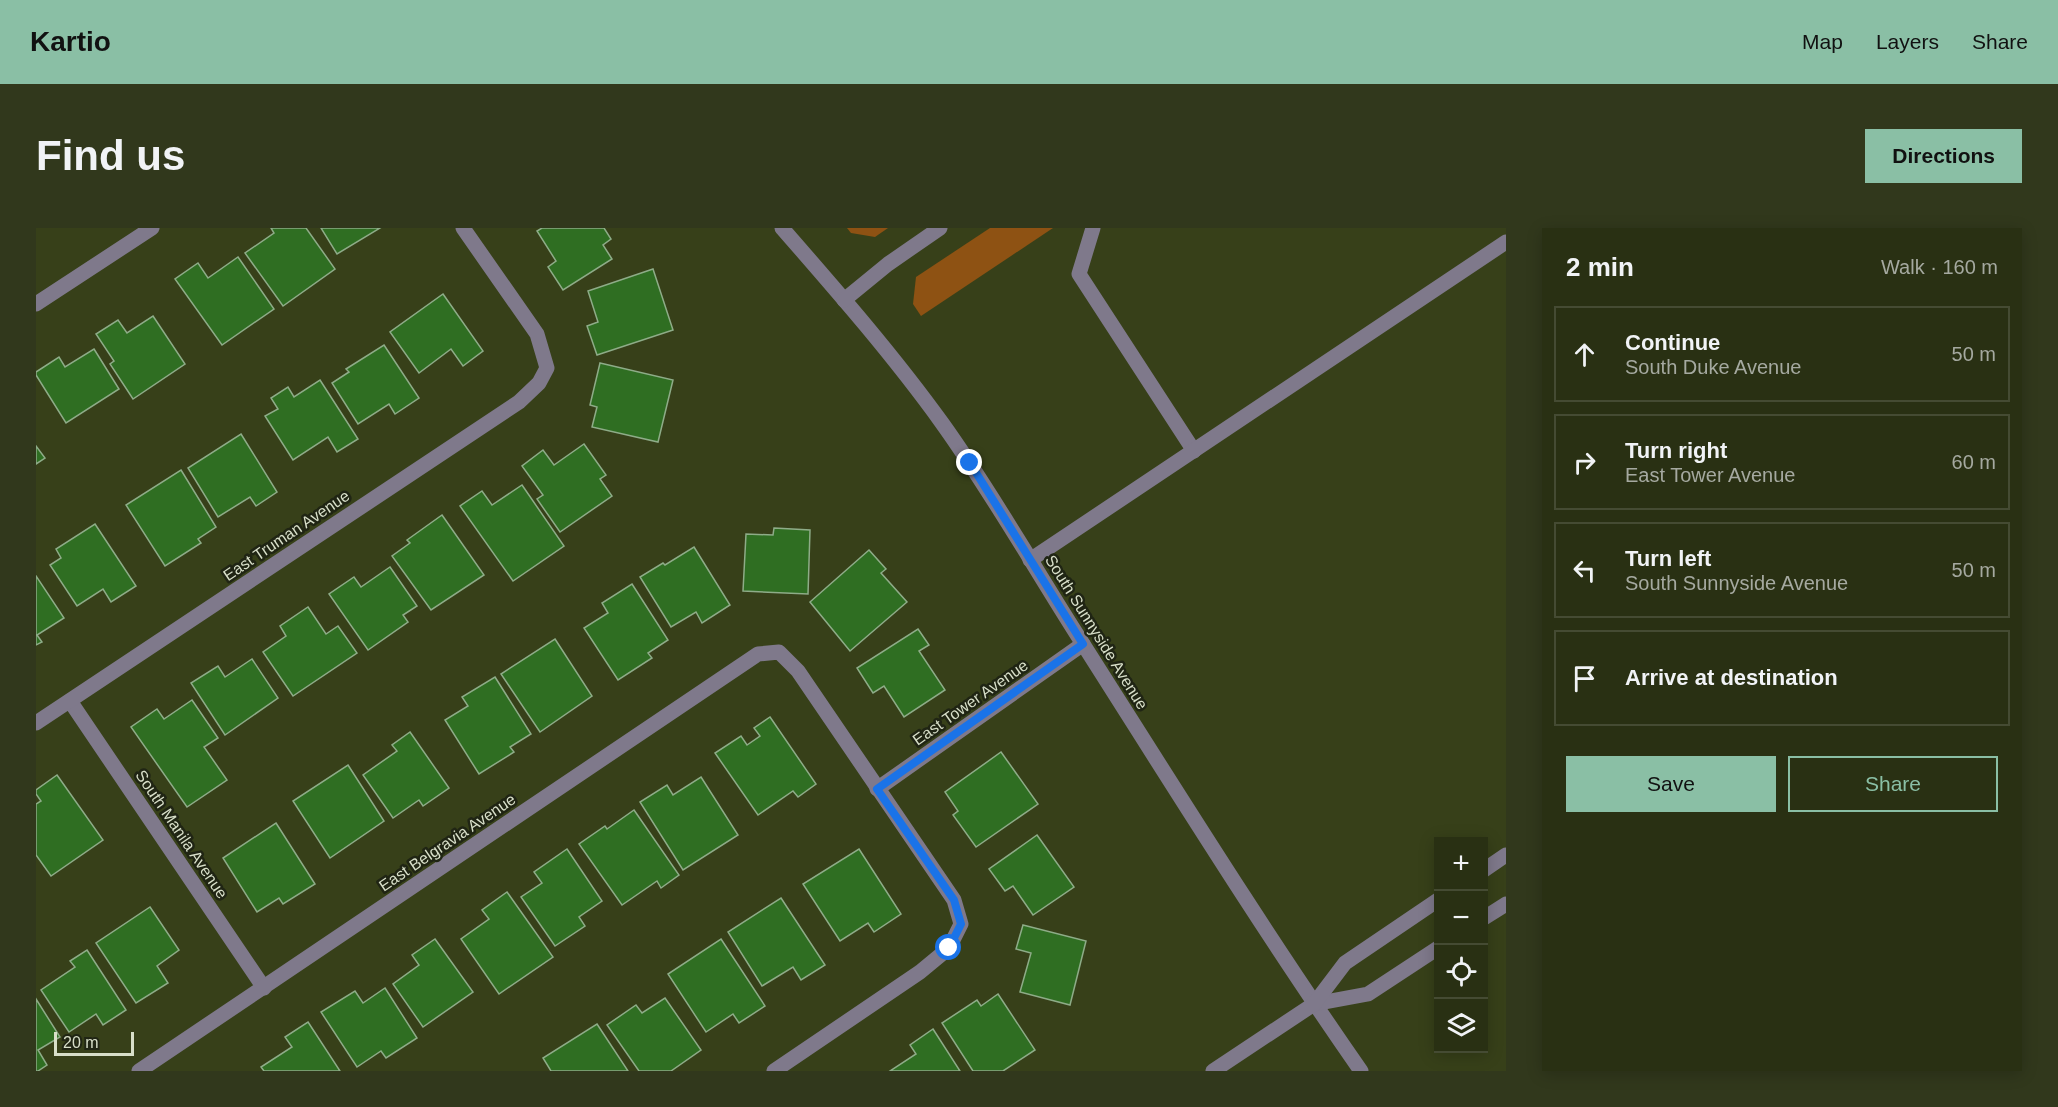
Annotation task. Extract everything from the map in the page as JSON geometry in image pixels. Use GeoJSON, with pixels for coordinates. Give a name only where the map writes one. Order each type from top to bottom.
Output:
{"type":"FeatureCollection","features":[{"type":"Feature","properties":{"kind":"street"},"geometry":{"type":"LineString","coordinates":[[36,304],[152,228]]}},
{"type":"Feature","properties":{"kind":"street","name":"South Sunnyside Avenue"},"geometry":{"type":"LineString","coordinates":[[782,228],[844,300],[942,422],[1314,1004],[1361,1071]]}},
{"type":"Feature","properties":{"kind":"street"},"geometry":{"type":"LineString","coordinates":[[844,300],[888,264],[940,228]]}},
{"type":"Feature","properties":{"kind":"street"},"geometry":{"type":"LineString","coordinates":[[1093,228],[1079,274],[1194,451]]}},
{"type":"Feature","properties":{"kind":"street","name":"East Truman Avenue"},"geometry":{"type":"LineString","coordinates":[[36,723],[519,402],[539,383],[547,368],[537,334],[466,229]]}},
{"type":"Feature","properties":{"kind":"street"},"geometry":{"type":"LineString","coordinates":[[1030,560],[1506,242]]}},
{"type":"Feature","properties":{"kind":"street","name":"East Tower Avenue"},"geometry":{"type":"LineString","coordinates":[[877,789],[1083,644]]}},
{"type":"Feature","properties":{"kind":"street","name":"East Belgravia Avenue"},"geometry":{"type":"LineString","coordinates":[[139,1071],[758,654],[779,652],[798,670],[877,789]]}},
{"type":"Feature","properties":{"kind":"street","name":"South Manila Avenue"},"geometry":{"type":"LineString","coordinates":[[70,701],[264,988]]}},
{"type":"Feature","properties":{"kind":"street"},"geometry":{"type":"LineString","coordinates":[[774,1071],[920,972],[949,948],[961,924],[954,900],[877,789]]}},
{"type":"Feature","properties":{"kind":"street"},"geometry":{"type":"LineString","coordinates":[[1488,867],[1506,855]]}},
{"type":"Feature","properties":{"kind":"street"},"geometry":{"type":"LineString","coordinates":[[1213,1071],[1314,1004],[1345,963],[1434,903]]}},
{"type":"Feature","properties":{"kind":"street"},"geometry":{"type":"LineString","coordinates":[[1488,915],[1506,904]]}},
{"type":"Feature","properties":{"kind":"street"},"geometry":{"type":"LineString","coordinates":[[1314,1004],[1368,994],[1434,951]]}},
{"type":"Feature","properties":{"kind":"shaded area"},"geometry":{"type":"Polygon","coordinates":[[[847,228],[888,228],[875,237],[851,233],[847,228]]]}},
{"type":"Feature","properties":{"kind":"shaded area"},"geometry":{"type":"Polygon","coordinates":[[[990,228],[1053,228],[921,316],[913,304],[916,277],[990,228]]]}},
{"type":"Feature","properties":{"kind":"building"},"geometry":{"type":"Polygon","coordinates":[[[271,228],[306,228],[335,269],[283,306],[245,253],[274,233],[271,228]]]}},
{"type":"Feature","properties":{"kind":"building"},"geometry":{"type":"Polygon","coordinates":[[[321,228],[380,228],[337,254],[321,228]]]}},
{"type":"Feature","properties":{"kind":"building"},"geometry":{"type":"Polygon","coordinates":[[[542,228],[604,228],[611,239],[603,245],[612,259],[563,290],[548,267],[556,261],[537,231],[542,228]]]}},
{"type":"Feature","properties":{"kind":"building"},"geometry":{"type":"Polygon","coordinates":[[[238,257],[274,309],[222,345],[175,279],[198,263],[208,278],[238,257]]]}},
{"type":"Feature","properties":{"kind":"building"},"geometry":{"type":"Polygon","coordinates":[[[653,269],[673,330],[597,355],[587,326],[598,322],[588,291],[653,269]]]}},
{"type":"Feature","properties":{"kind":"building"},"geometry":{"type":"Polygon","coordinates":[[[443,294],[483,351],[463,366],[451,349],[419,373],[390,332],[443,294]]]}},
{"type":"Feature","properties":{"kind":"building"},"geometry":{"type":"Polygon","coordinates":[[[153,316],[185,364],[133,399],[110,364],[114,361],[96,334],[118,320],[127,333],[153,316]]]}},
{"type":"Feature","properties":{"kind":"building"},"geometry":{"type":"Polygon","coordinates":[[[384,345],[419,398],[395,414],[389,404],[358,424],[332,383],[349,372],[346,369],[384,345]]]}},
{"type":"Feature","properties":{"kind":"building"},"geometry":{"type":"Polygon","coordinates":[[[94,349],[119,389],[66,423],[36,372],[59,357],[65,367],[94,349]]]}},
{"type":"Feature","properties":{"kind":"building"},"geometry":{"type":"Polygon","coordinates":[[[600,363],[673,380],[658,442],[592,427],[597,407],[590,405],[600,363]]]}},
{"type":"Feature","properties":{"kind":"building"},"geometry":{"type":"Polygon","coordinates":[[[320,380],[358,439],[337,452],[328,437],[293,460],[265,416],[278,409],[271,398],[288,387],[294,397],[320,380]]]}},
{"type":"Feature","properties":{"kind":"building"},"geometry":{"type":"Polygon","coordinates":[[[241,434],[277,492],[256,506],[250,497],[218,517],[188,468],[241,434]]]}},
{"type":"Feature","properties":{"kind":"building"},"geometry":{"type":"Polygon","coordinates":[[[584,444],[606,475],[600,479],[612,496],[560,532],[537,499],[543,495],[522,466],[543,450],[554,465],[584,444]]]}},
{"type":"Feature","properties":{"kind":"building"},"geometry":{"type":"Polygon","coordinates":[[[36,446],[45,458],[36,464],[36,446]]]}},
{"type":"Feature","properties":{"kind":"building"},"geometry":{"type":"Polygon","coordinates":[[[181,470],[216,527],[198,539],[201,543],[165,566],[126,505],[181,470]]]}},
{"type":"Feature","properties":{"kind":"building"},"geometry":{"type":"Polygon","coordinates":[[[522,485],[564,546],[513,581],[460,506],[482,491],[492,505],[522,485]]]}},
{"type":"Feature","properties":{"kind":"building"},"geometry":{"type":"Polygon","coordinates":[[[442,515],[484,575],[431,610],[392,556],[410,543],[407,540],[442,515]]]}},
{"type":"Feature","properties":{"kind":"building"},"geometry":{"type":"Polygon","coordinates":[[[95,524],[136,586],[111,602],[103,589],[77,606],[50,565],[61,558],[56,549],[95,524]]]}},
{"type":"Feature","properties":{"kind":"building"},"geometry":{"type":"Polygon","coordinates":[[[774,528],[810,530],[808,594],[743,591],[746,534],[773,535],[774,528]]]}},
{"type":"Feature","properties":{"kind":"building"},"geometry":{"type":"Polygon","coordinates":[[[694,547],[730,605],[702,623],[696,612],[671,627],[640,577],[694,547]]]}},
{"type":"Feature","properties":{"kind":"building"},"geometry":{"type":"Polygon","coordinates":[[[869,550],[886,569],[881,573],[907,602],[850,651],[810,602],[869,550]]]}},
{"type":"Feature","properties":{"kind":"building"},"geometry":{"type":"Polygon","coordinates":[[[390,567],[417,606],[403,615],[408,622],[368,650],[329,594],[354,577],[361,587],[390,567]]]}},
{"type":"Feature","properties":{"kind":"building"},"geometry":{"type":"Polygon","coordinates":[[[36,576],[64,618],[37,635],[42,642],[36,645],[36,576]]]}},
{"type":"Feature","properties":{"kind":"building"},"geometry":{"type":"Polygon","coordinates":[[[632,584],[668,640],[648,653],[652,658],[618,680],[584,628],[608,613],[602,603],[632,584]]]}},
{"type":"Feature","properties":{"kind":"building"},"geometry":{"type":"Polygon","coordinates":[[[308,607],[326,634],[338,626],[357,653],[293,696],[263,652],[286,636],[280,626],[308,607]]]}},
{"type":"Feature","properties":{"kind":"building"},"geometry":{"type":"Polygon","coordinates":[[[918,629],[929,645],[919,651],[945,690],[904,717],[884,686],[873,693],[857,668],[918,629]]]}},
{"type":"Feature","properties":{"kind":"building"},"geometry":{"type":"Polygon","coordinates":[[[555,639],[592,696],[540,732],[501,674],[555,639]]]}},
{"type":"Feature","properties":{"kind":"building"},"geometry":{"type":"Polygon","coordinates":[[[252,659],[278,698],[225,735],[191,683],[218,666],[225,677],[252,659]]]}},
{"type":"Feature","properties":{"kind":"building"},"geometry":{"type":"Polygon","coordinates":[[[495,677],[531,734],[510,747],[514,752],[479,774],[445,720],[468,706],[462,697],[495,677]]]}},
{"type":"Feature","properties":{"kind":"building"},"geometry":{"type":"Polygon","coordinates":[[[192,700],[218,738],[204,747],[227,780],[187,807],[131,727],[157,709],[164,719],[192,700]]]}},
{"type":"Feature","properties":{"kind":"building"},"geometry":{"type":"Polygon","coordinates":[[[770,717],[816,784],[798,797],[793,791],[758,815],[715,753],[741,736],[747,745],[760,736],[754,728],[770,717]]]}},
{"type":"Feature","properties":{"kind":"building"},"geometry":{"type":"Polygon","coordinates":[[[410,732],[449,788],[423,806],[419,800],[393,818],[363,775],[397,751],[392,745],[410,732]]]}},
{"type":"Feature","properties":{"kind":"building"},"geometry":{"type":"Polygon","coordinates":[[[1001,752],[1038,804],[976,847],[953,815],[958,811],[945,792],[1001,752]]]}},
{"type":"Feature","properties":{"kind":"building"},"geometry":{"type":"Polygon","coordinates":[[[348,765],[384,821],[330,858],[293,801],[348,765]]]}},
{"type":"Feature","properties":{"kind":"building"},"geometry":{"type":"Polygon","coordinates":[[[57,775],[103,840],[51,876],[36,855],[36,804],[41,801],[36,790],[57,775]]]}},
{"type":"Feature","properties":{"kind":"building"},"geometry":{"type":"Polygon","coordinates":[[[701,777],[738,835],[683,870],[640,802],[667,785],[673,795],[701,777]]]}},
{"type":"Feature","properties":{"kind":"building"},"geometry":{"type":"Polygon","coordinates":[[[634,810],[679,875],[661,888],[657,881],[622,905],[579,844],[605,826],[607,829],[634,810]]]}},
{"type":"Feature","properties":{"kind":"building"},"geometry":{"type":"Polygon","coordinates":[[[276,823],[315,884],[283,904],[279,898],[257,912],[223,858],[276,823]]]}},
{"type":"Feature","properties":{"kind":"building"},"geometry":{"type":"Polygon","coordinates":[[[1037,835],[1074,887],[1033,915],[1013,886],[1005,891],[989,869],[1037,835]]]}},
{"type":"Feature","properties":{"kind":"building"},"geometry":{"type":"Polygon","coordinates":[[[567,849],[602,901],[579,917],[585,926],[555,946],[521,897],[542,883],[534,872],[567,849]]]}},
{"type":"Feature","properties":{"kind":"building"},"geometry":{"type":"Polygon","coordinates":[[[859,849],[901,914],[874,932],[868,923],[840,941],[803,884],[859,849]]]}},
{"type":"Feature","properties":{"kind":"building"},"geometry":{"type":"Polygon","coordinates":[[[507,892],[553,957],[499,994],[461,939],[489,919],[482,910],[507,892]]]}},
{"type":"Feature","properties":{"kind":"building"},"geometry":{"type":"Polygon","coordinates":[[[781,898],[825,965],[801,980],[793,967],[762,986],[728,932],[781,898]]]}},
{"type":"Feature","properties":{"kind":"building"},"geometry":{"type":"Polygon","coordinates":[[[150,907],[179,950],[157,966],[168,983],[136,1003],[96,943],[150,907]]]}},
{"type":"Feature","properties":{"kind":"building"},"geometry":{"type":"Polygon","coordinates":[[[1023,925],[1086,941],[1070,1005],[1020,992],[1031,953],[1016,949],[1023,925]]]}},
{"type":"Feature","properties":{"kind":"building"},"geometry":{"type":"Polygon","coordinates":[[[435,939],[473,992],[423,1027],[393,984],[419,965],[412,955],[435,939]]]}},
{"type":"Feature","properties":{"kind":"building"},"geometry":{"type":"Polygon","coordinates":[[[721,939],[765,1006],[739,1023],[733,1014],[706,1032],[668,974],[721,939]]]}},
{"type":"Feature","properties":{"kind":"building"},"geometry":{"type":"Polygon","coordinates":[[[87,950],[126,1010],[103,1025],[96,1014],[69,1032],[41,990],[75,967],[70,961],[87,950]]]}},
{"type":"Feature","properties":{"kind":"building"},"geometry":{"type":"Polygon","coordinates":[[[385,988],[417,1038],[386,1058],[381,1051],[357,1067],[321,1012],[355,991],[363,1003],[385,988]]]}},
{"type":"Feature","properties":{"kind":"building"},"geometry":{"type":"Polygon","coordinates":[[[998,994],[1035,1050],[1003,1071],[973,1071],[942,1023],[977,1000],[981,1006],[998,994]]]}},
{"type":"Feature","properties":{"kind":"building"},"geometry":{"type":"Polygon","coordinates":[[[665,998],[701,1050],[671,1071],[639,1071],[607,1025],[636,1005],[642,1013],[665,998]]]}},
{"type":"Feature","properties":{"kind":"building"},"geometry":{"type":"Polygon","coordinates":[[[36,999],[60,1037],[38,1050],[47,1065],[38,1071],[36,1071],[36,999]]]}},
{"type":"Feature","properties":{"kind":"building"},"geometry":{"type":"Polygon","coordinates":[[[308,1022],[340,1071],[264,1071],[261,1067],[292,1047],[285,1037],[308,1022]]]}},
{"type":"Feature","properties":{"kind":"building"},"geometry":{"type":"Polygon","coordinates":[[[597,1024],[628,1071],[551,1071],[543,1058],[597,1024]]]}},
{"type":"Feature","properties":{"kind":"building"},"geometry":{"type":"Polygon","coordinates":[[[933,1029],[960,1071],[890,1071],[916,1054],[910,1045],[933,1029]]]}},
{"type":"Feature","properties":{"kind":"route"},"geometry":{"type":"LineString","coordinates":[[949,948],[961,924],[954,900],[877,789],[1083,644],[970,463]]}}]}
